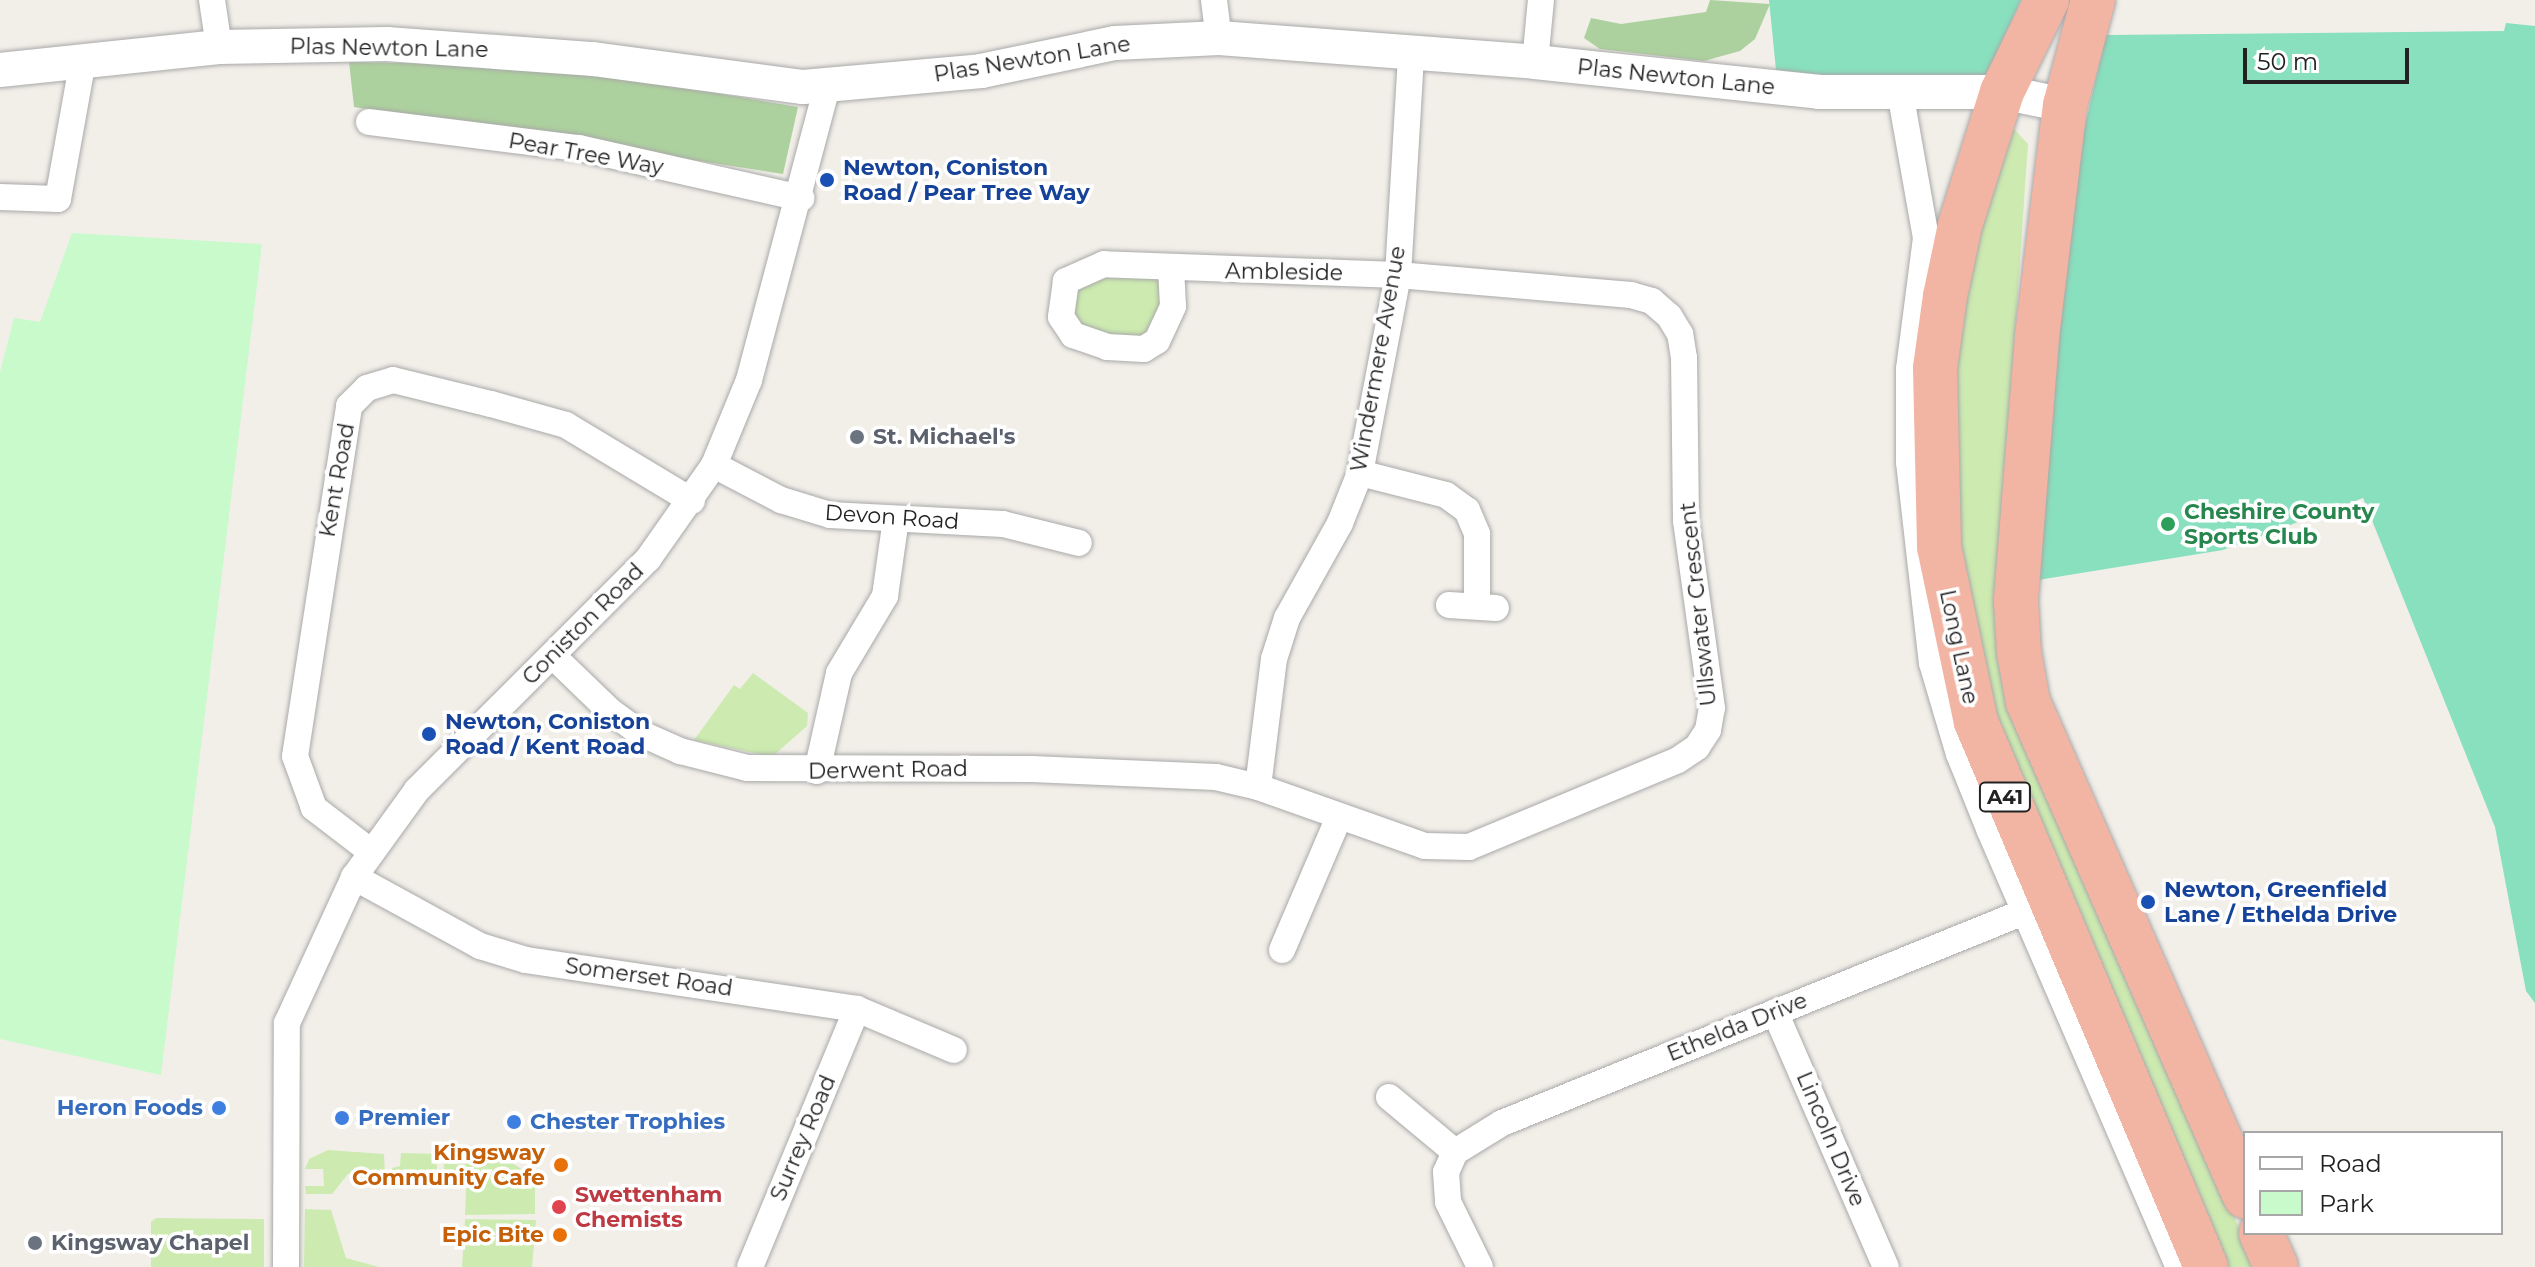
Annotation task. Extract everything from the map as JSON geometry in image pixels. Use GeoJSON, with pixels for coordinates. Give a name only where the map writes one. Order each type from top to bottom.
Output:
{"type":"FeatureCollection","features":[{"type":"Feature","properties":{"kind":"highway","name":"Long Lane"},"geometry":{"type":"LineString","coordinates":[[2047,0],[2002,92],[1960,225],[1935,368],[1939,547],[1949,610],[1976,722],[1999,783],[2206,1267]]}},
{"type":"Feature","properties":{"kind":"highway","name":"A41"},"geometry":{"type":"LineString","coordinates":[[2093,0],[2065,105],[2037,338],[2016,601],[2025,690],[2243,1191]]}},
{"type":"Feature","properties":{"kind":"highway"},"geometry":{"type":"LineString","coordinates":[[2262,1235],[2276,1267]]}},
{"type":"Feature","properties":{"kind":"street"},"geometry":{"type":"LineString","coordinates":[[212,0],[219,47]]}},
{"type":"Feature","properties":{"kind":"street"},"geometry":{"type":"LineString","coordinates":[[1214,0],[1219,38]]}},
{"type":"Feature","properties":{"kind":"street"},"geometry":{"type":"LineString","coordinates":[[1535,62],[1541,0]]}},
{"type":"Feature","properties":{"kind":"street","name":"Plas Newton Lane"},"geometry":{"type":"LineString","coordinates":[[0,70],[82,65],[219,47],[482,48],[593,59],[698,77],[827,87],[981,71],[1115,43],[1219,38],[1411,56],[1535,62],[1819,92],[2002,92],[2065,105]]}},
{"type":"Feature","properties":{"kind":"street","name":"Windermere Avenue"},"geometry":{"type":"LineString","coordinates":[[1258,787],[1274,659],[1287,618],[1340,523],[1360,473],[1398,275],[1411,56]]}},
{"type":"Feature","properties":{"kind":"street"},"geometry":{"type":"LineString","coordinates":[[0,197],[58,199],[82,65]]}},
{"type":"Feature","properties":{"kind":"street","name":"Coniston Road"},"geometry":{"type":"LineString","coordinates":[[286,1267],[287,1023],[354,877],[370,851],[417,790],[648,559],[692,501],[714,465],[749,380],[801,198],[827,87]]}},
{"type":"Feature","properties":{"kind":"street","name":"Long Lane"},"geometry":{"type":"LineString","coordinates":[[1900,92],[1926,238],[1909,369],[1909,462],[1918,570],[1932,663],[1959,754],[2024,912],[2179,1267]]}},
{"type":"Feature","properties":{"kind":"street","name":"Pear Tree Way"},"geometry":{"type":"LineString","coordinates":[[369,122],[579,148],[801,198]]}},
{"type":"Feature","properties":{"kind":"street","name":"Ambleside"},"geometry":{"type":"LineString","coordinates":[[1171,269],[1173,306],[1157,341],[1144,349],[1107,347],[1073,335],[1061,317],[1066,281],[1082,270],[1104,264],[1171,269],[1398,275]]}},
{"type":"Feature","properties":{"kind":"street","name":"Ullswater Crescent"},"geometry":{"type":"LineString","coordinates":[[1258,787],[1425,846],[1469,847],[1678,760],[1697,747],[1708,730],[1712,708],[1686,521],[1684,358],[1680,334],[1669,316],[1652,301],[1631,295],[1398,275]]}},
{"type":"Feature","properties":{"kind":"street","name":"Kent Road"},"geometry":{"type":"LineString","coordinates":[[370,851],[314,808],[295,756],[349,406],[367,388],[393,380],[491,404],[566,425],[692,501]]}},
{"type":"Feature","properties":{"kind":"street","name":"Devon Road"},"geometry":{"type":"LineString","coordinates":[[714,465],[803,509],[846,518],[1003,524],[1079,543]]}},
{"type":"Feature","properties":{"kind":"street"},"geometry":{"type":"LineString","coordinates":[[1360,473],[1446,495],[1467,510],[1477,534],[1486,607],[1449,605]]}},
{"type":"Feature","properties":{"kind":"street"},"geometry":{"type":"LineString","coordinates":[[817,771],[839,673],[885,596],[896,519]]}},
{"type":"Feature","properties":{"kind":"street","name":"Derwent Road"},"geometry":{"type":"LineString","coordinates":[[553,656],[610,711],[680,751],[747,768],[817,771],[880,766],[1068,770],[1216,777],[1258,787]]}},
{"type":"Feature","properties":{"kind":"street"},"geometry":{"type":"LineString","coordinates":[[1282,950],[1339,817]]}},
{"type":"Feature","properties":{"kind":"street","name":"Somerset Road"},"geometry":{"type":"LineString","coordinates":[[354,877],[434,924],[526,960],[857,1009],[954,1050]]}},
{"type":"Feature","properties":{"kind":"street","name":"Ethelda Drive"},"geometry":{"type":"LineString","coordinates":[[1455,1152],[1502,1123],[2024,912]]}},
{"type":"Feature","properties":{"kind":"street","name":"Surrey Road"},"geometry":{"type":"LineString","coordinates":[[750,1267],[857,1009]]}},
{"type":"Feature","properties":{"kind":"street","name":"Lincoln Drive"},"geometry":{"type":"LineString","coordinates":[[1775,1012],[1886,1267]]}},
{"type":"Feature","properties":{"kind":"street"},"geometry":{"type":"LineString","coordinates":[[1389,1097],[1455,1152],[1446,1172],[1448,1202],[1480,1267]]}},
{"type":"Feature","properties":{"kind":"green space"},"geometry":{"type":"Polygon","coordinates":[[[1710,0],[1770,4],[1755,39],[1740,51],[1704,61],[1600,49],[1584,38],[1591,18],[1621,24],[1706,12],[1710,0]]]}},
{"type":"Feature","properties":{"kind":"green space"},"geometry":{"type":"Polygon","coordinates":[[[1769,0],[2021,0],[1987,75],[1867,79],[1776,70],[1769,0]]]}},
{"type":"Feature","properties":{"kind":"green space","name":"Cheshire County Sports Club"},"geometry":{"type":"Polygon","coordinates":[[[2506,23],[2535,26],[2535,1003],[2526,991],[2495,827],[2363,498],[2223,550],[2038,580],[2062,302],[2083,134],[2106,35],[2504,31],[2506,23]]]}},
{"type":"Feature","properties":{"kind":"green space"},"geometry":{"type":"Polygon","coordinates":[[[349,62],[557,66],[798,107],[783,174],[354,107],[349,62]]]}},
{"type":"Feature","properties":{"kind":"green space"},"geometry":{"type":"Polygon","coordinates":[[[2015,130],[2028,144],[1995,624],[2013,709],[2256,1267],[2220,1267],[2019,809],[1950,563],[1950,333],[2009,131],[2015,130]]]}},
{"type":"Feature","properties":{"kind":"green space"},"geometry":{"type":"Polygon","coordinates":[[[72,233],[262,244],[161,1075],[0,1039],[0,372],[14,318],[40,322],[72,233]]]}},
{"type":"Feature","properties":{"kind":"green space"},"geometry":{"type":"Polygon","coordinates":[[[1171,269],[1157,341],[1073,335],[1066,281],[1171,269]]]}},
{"type":"Feature","properties":{"kind":"green space"},"geometry":{"type":"Polygon","coordinates":[[[753,673],[808,713],[807,726],[772,757],[694,740],[734,685],[740,689],[753,673]]]}},
{"type":"Feature","properties":{"kind":"green space"},"geometry":{"type":"Polygon","coordinates":[[[328,1150],[384,1154],[385,1175],[348,1174],[332,1194],[306,1194],[305,1186],[324,1186],[323,1169],[305,1169],[309,1159],[328,1150]]]}},
{"type":"Feature","properties":{"kind":"green space"},"geometry":{"type":"Polygon","coordinates":[[[445,1150],[509,1152],[511,1162],[535,1178],[535,1214],[465,1215],[466,1190],[457,1178],[443,1177],[445,1150]]]}},
{"type":"Feature","properties":{"kind":"green space"},"geometry":{"type":"Polygon","coordinates":[[[401,1153],[437,1154],[437,1174],[392,1174],[392,1168],[400,1166],[401,1153]]]}},
{"type":"Feature","properties":{"kind":"green space"},"geometry":{"type":"Polygon","coordinates":[[[305,1209],[331,1210],[346,1258],[379,1267],[304,1267],[305,1209]]]}},
{"type":"Feature","properties":{"kind":"green space"},"geometry":{"type":"Polygon","coordinates":[[[156,1218],[264,1219],[264,1267],[151,1267],[151,1222],[156,1218]]]}},
{"type":"Feature","properties":{"kind":"green space"},"geometry":{"type":"Polygon","coordinates":[[[465,1219],[536,1220],[532,1267],[462,1267],[465,1219]]]}},
{"type":"Feature","properties":{"kind":"place","name":"Newton, Coniston Road / Pear Tree Way"},"geometry":{"type":"Point","coordinates":[827,180]}},
{"type":"Feature","properties":{"kind":"place","name":"St. Michael's"},"geometry":{"type":"Point","coordinates":[857,437]}},
{"type":"Feature","properties":{"kind":"place","name":"Cheshire County Sports Club"},"geometry":{"type":"Point","coordinates":[2168,524]}},
{"type":"Feature","properties":{"kind":"place","name":"Newton, Coniston Road / Kent Road"},"geometry":{"type":"Point","coordinates":[429,734]}},
{"type":"Feature","properties":{"kind":"place","name":"Newton, Greenfield Lane / Ethelda Drive"},"geometry":{"type":"Point","coordinates":[2148,902]}},
{"type":"Feature","properties":{"kind":"place","name":"Heron Foods"},"geometry":{"type":"Point","coordinates":[219,1108]}},
{"type":"Feature","properties":{"kind":"place","name":"Premier"},"geometry":{"type":"Point","coordinates":[342,1118]}},
{"type":"Feature","properties":{"kind":"place","name":"Chester Trophies"},"geometry":{"type":"Point","coordinates":[514,1122]}},
{"type":"Feature","properties":{"kind":"place","name":"Kingsway Community Cafe"},"geometry":{"type":"Point","coordinates":[561,1165]}},
{"type":"Feature","properties":{"kind":"place","name":"Swettenham Chemists"},"geometry":{"type":"Point","coordinates":[559,1207]}},
{"type":"Feature","properties":{"kind":"place","name":"Epic Bite"},"geometry":{"type":"Point","coordinates":[560,1235]}},
{"type":"Feature","properties":{"kind":"place","name":"Kingsway Chapel"},"geometry":{"type":"Point","coordinates":[35,1243]}}]}
